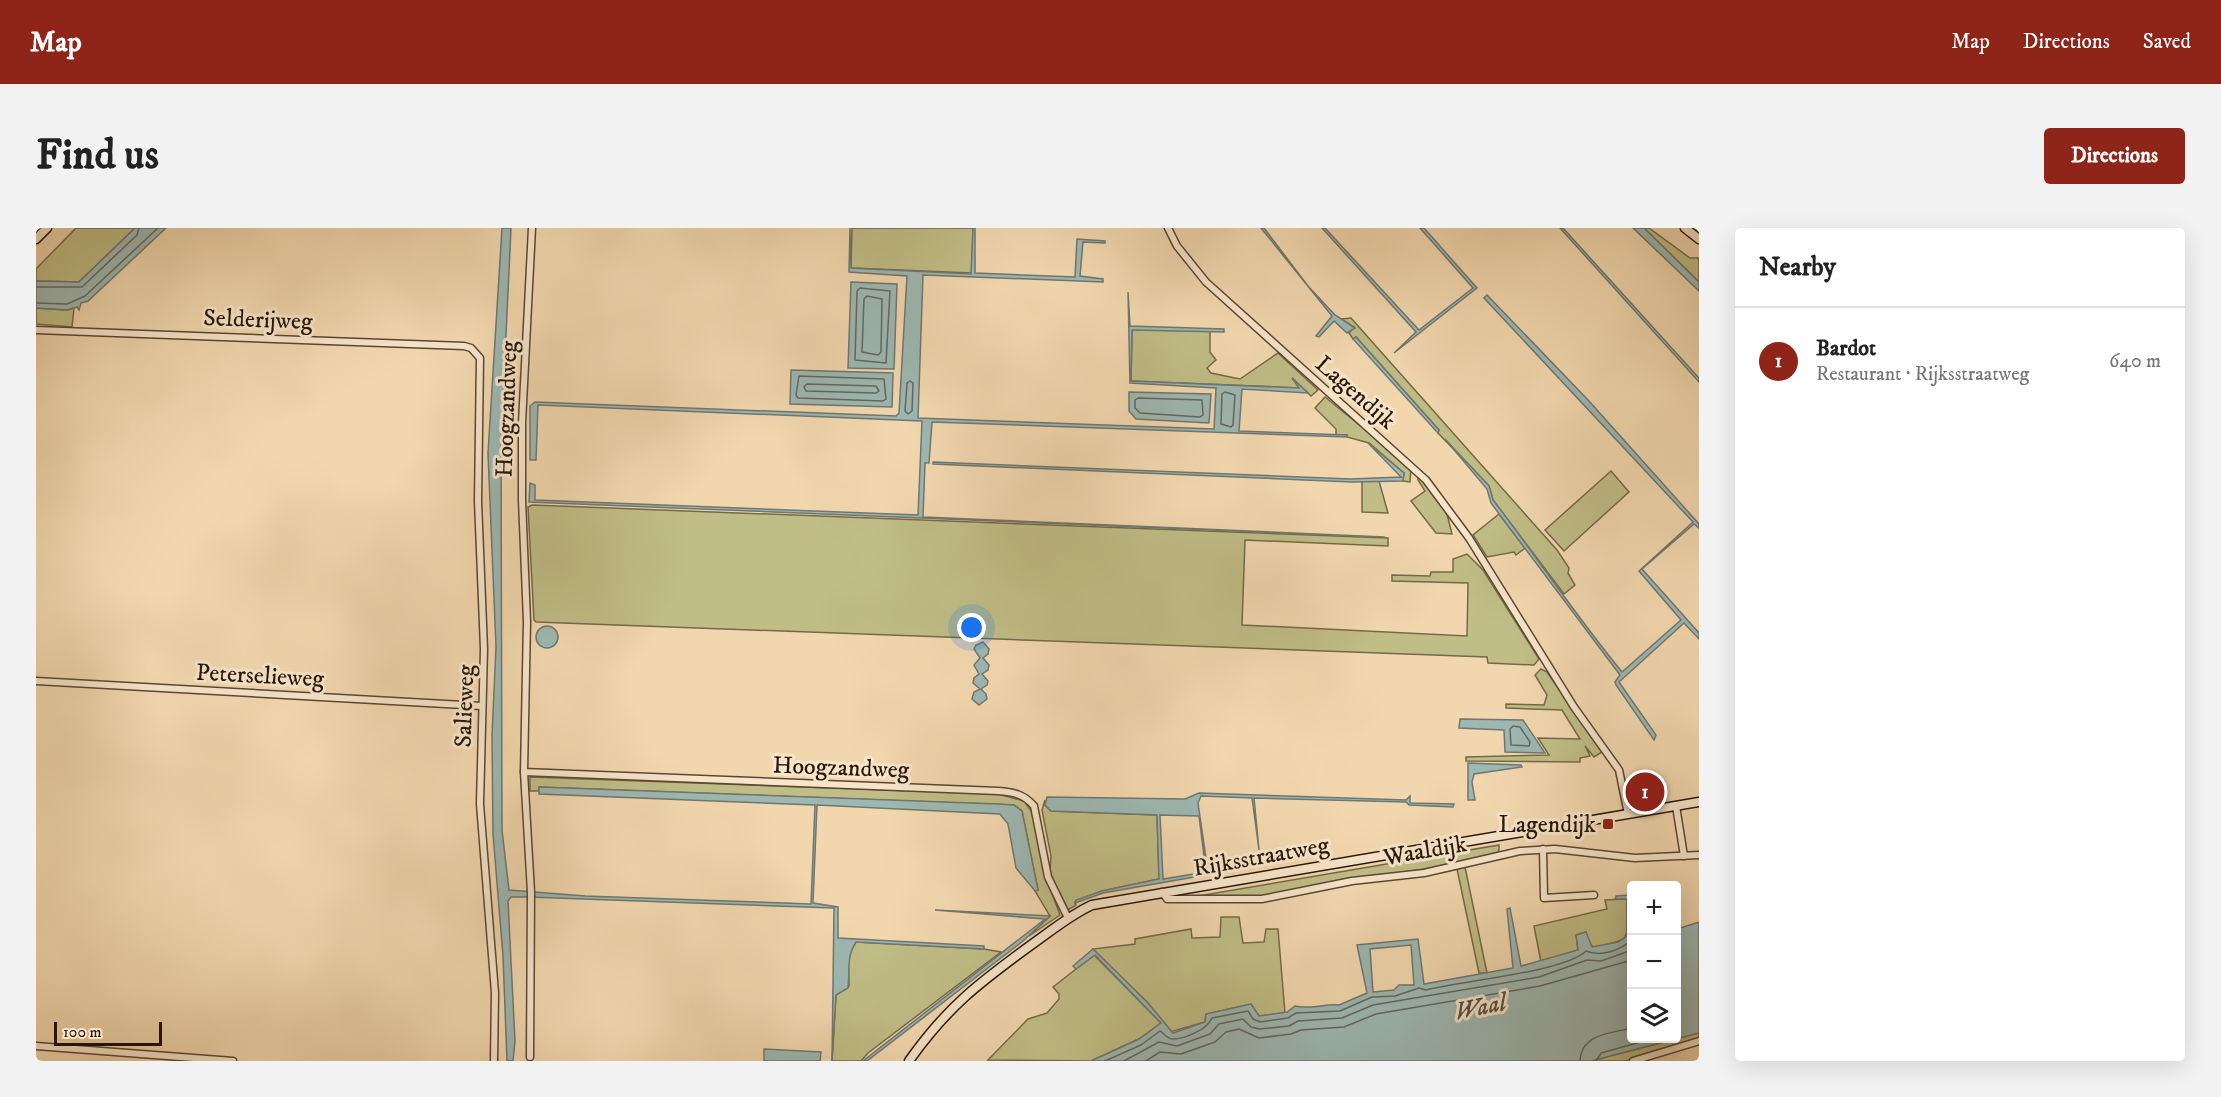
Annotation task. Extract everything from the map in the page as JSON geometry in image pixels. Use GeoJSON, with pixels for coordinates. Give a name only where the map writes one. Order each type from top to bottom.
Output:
{"type":"FeatureCollection","features":[{"type":"Feature","properties":{"kind":"street"},"geometry":{"type":"LineString","coordinates":[[36,239],[47,228]]}},
{"type":"Feature","properties":{"kind":"street","name":"Hoogzandweg"},"geometry":{"type":"LineString","coordinates":[[530,1057],[531,895],[524,772],[527,621],[522,500],[522,423],[532,228]]}},
{"type":"Feature","properties":{"kind":"street","name":"Lagendijk"},"geometry":{"type":"LineString","coordinates":[[1168,228],[1177,246],[1206,282],[1426,480],[1469,538],[1558,681],[1619,770],[1628,814]]}},
{"type":"Feature","properties":{"kind":"street"},"geometry":{"type":"LineString","coordinates":[[1685,228],[1699,239]]}},
{"type":"Feature","properties":{"kind":"street","name":"Selderijweg"},"geometry":{"type":"LineString","coordinates":[[36,330],[464,346],[476,352]]}},
{"type":"Feature","properties":{"kind":"street","name":"Salieweg"},"geometry":{"type":"LineString","coordinates":[[476,352],[480,358],[478,501],[484,649],[480,804],[495,993],[494,1061]]}},
{"type":"Feature","properties":{"kind":"street","name":"Peterselieweg"},"geometry":{"type":"LineString","coordinates":[[36,681],[481,706]]}},
{"type":"Feature","properties":{"kind":"street","name":"Hoogzandweg"},"geometry":{"type":"LineString","coordinates":[[524,772],[998,791],[1018,794],[1027,798],[1034,806],[1048,877],[1068,918]]}},
{"type":"Feature","properties":{"kind":"street","name":"Rijksstraatweg"},"geometry":{"type":"LineString","coordinates":[[909,1061],[955,1003],[1068,918],[1104,902],[1699,802]]}},
{"type":"Feature","properties":{"kind":"street"},"geometry":{"type":"LineString","coordinates":[[1676,806],[1684,856]]}},
{"type":"Feature","properties":{"kind":"street"},"geometry":{"type":"LineString","coordinates":[[1543,849],[1544,898],[1594,895]]}},
{"type":"Feature","properties":{"kind":"street","name":"Waaldijk"},"geometry":{"type":"LineString","coordinates":[[1162,892],[1167,899],[1262,898],[1352,881],[1424,873],[1498,854],[1543,849],[1635,858],[1699,855]]}},
{"type":"Feature","properties":{"kind":"street"},"geometry":{"type":"LineString","coordinates":[[1633,1061],[1699,1041]]}},
{"type":"Feature","properties":{"kind":"street"},"geometry":{"type":"LineString","coordinates":[[36,1046],[234,1061]]}},
{"type":"Feature","properties":{"kind":"shaded area"},"geometry":{"type":"Polygon","coordinates":[[[76,228],[135,228],[79,282],[36,281],[36,269],[76,228]]]}},
{"type":"Feature","properties":{"kind":"shaded area"},"geometry":{"type":"Polygon","coordinates":[[[852,228],[973,228],[972,273],[851,268],[852,228]]]}},
{"type":"Feature","properties":{"kind":"shaded area"},"geometry":{"type":"Polygon","coordinates":[[[1644,228],[1649,228],[1690,258],[1699,258],[1699,282],[1644,228]]]}},
{"type":"Feature","properties":{"kind":"shaded area"},"geometry":{"type":"Polygon","coordinates":[[[36,308],[67,310],[74,308],[72,327],[36,324],[36,308]]]}},
{"type":"Feature","properties":{"kind":"shaded area"},"geometry":{"type":"Polygon","coordinates":[[[1351,318],[1557,550],[1569,568],[1568,573],[1575,585],[1564,594],[1493,500],[1489,486],[1438,433],[1439,430],[1356,337],[1353,339],[1349,333],[1354,327],[1341,319],[1351,318]]]}},
{"type":"Feature","properties":{"kind":"shaded area"},"geometry":{"type":"Polygon","coordinates":[[[1132,330],[1210,331],[1210,352],[1216,360],[1207,368],[1211,373],[1240,379],[1278,353],[1318,390],[1311,396],[1292,378],[1300,388],[1131,381],[1132,330]]]}},
{"type":"Feature","properties":{"kind":"shaded area"},"geometry":{"type":"Polygon","coordinates":[[[1325,397],[1411,467],[1410,482],[1403,481],[1404,473],[1369,443],[1347,437],[1347,435],[1336,435],[1336,429],[1315,408],[1325,397]]]}},
{"type":"Feature","properties":{"kind":"shaded area"},"geometry":{"type":"Polygon","coordinates":[[[1611,471],[1629,492],[1564,551],[1545,530],[1611,471]]]}},
{"type":"Feature","properties":{"kind":"shaded area"},"geometry":{"type":"Polygon","coordinates":[[[1418,475],[1447,514],[1452,534],[1436,533],[1411,501],[1425,491],[1418,480],[1418,475]]]}},
{"type":"Feature","properties":{"kind":"shaded area"},"geometry":{"type":"Polygon","coordinates":[[[1362,481],[1379,481],[1388,513],[1362,512],[1362,481]]]}},
{"type":"Feature","properties":{"kind":"shaded area"},"geometry":{"type":"Polygon","coordinates":[[[532,505],[1388,538],[1388,546],[1245,540],[1242,625],[1467,636],[1468,583],[1392,581],[1392,575],[1430,576],[1431,572],[1453,572],[1453,559],[1467,554],[1483,570],[1539,659],[1534,665],[1488,663],[1487,657],[536,622],[534,620],[528,507],[532,505]]]}},
{"type":"Feature","properties":{"kind":"shaded area"},"geometry":{"type":"Polygon","coordinates":[[[1499,514],[1525,548],[1516,555],[1514,552],[1487,557],[1473,535],[1499,514]]]}},
{"type":"Feature","properties":{"kind":"shaded area"},"geometry":{"type":"Polygon","coordinates":[[[1541,669],[1547,672],[1602,752],[1594,757],[1585,746],[1590,756],[1580,758],[1580,762],[1466,761],[1466,757],[1549,755],[1538,738],[1580,739],[1562,710],[1506,708],[1506,704],[1544,705],[1547,695],[1535,675],[1541,669]]]}},
{"type":"Feature","properties":{"kind":"shaded area"},"geometry":{"type":"Polygon","coordinates":[[[530,777],[998,794],[1024,801],[1034,815],[1045,875],[1060,915],[1029,936],[1050,916],[1035,891],[1038,890],[1022,811],[1014,805],[539,787],[539,791],[530,791],[530,777]]]}},
{"type":"Feature","properties":{"kind":"shaded area"},"geometry":{"type":"Polygon","coordinates":[[[1045,800],[1045,805],[1051,811],[1157,815],[1159,879],[1102,891],[1075,902],[1076,905],[1068,910],[1050,873],[1051,856],[1042,810],[1045,800]]]}},
{"type":"Feature","properties":{"kind":"shaded area"},"geometry":{"type":"Polygon","coordinates":[[[1499,845],[1499,852],[1452,865],[1321,884],[1293,892],[1252,897],[1186,898],[1499,845]]]}},
{"type":"Feature","properties":{"kind":"shaded area"},"geometry":{"type":"Polygon","coordinates":[[[1465,867],[1487,973],[1479,973],[1457,869],[1465,867]]]}},
{"type":"Feature","properties":{"kind":"shaded area"},"geometry":{"type":"Polygon","coordinates":[[[1627,899],[1627,932],[1624,939],[1596,949],[1590,944],[1586,932],[1576,935],[1578,950],[1541,962],[1534,926],[1607,909],[1605,900],[1627,899]]]}},
{"type":"Feature","properties":{"kind":"shaded area"},"geometry":{"type":"Polygon","coordinates":[[[1221,917],[1239,917],[1243,943],[1264,942],[1266,929],[1278,929],[1285,1013],[1259,1016],[1251,1004],[1206,1014],[1205,1022],[1170,1032],[1148,1003],[1093,949],[1135,944],[1135,939],[1191,929],[1192,938],[1220,937],[1221,917]]]}},
{"type":"Feature","properties":{"kind":"shaded area"},"geometry":{"type":"Polygon","coordinates":[[[856,942],[984,949],[1001,952],[868,1053],[861,1061],[832,1061],[836,995],[849,986],[848,957],[856,942]]]}},
{"type":"Feature","properties":{"kind":"shaded area"},"geometry":{"type":"Polygon","coordinates":[[[1094,955],[1161,1023],[1139,1039],[1091,1061],[988,1060],[1028,1019],[1047,1013],[1059,999],[1059,994],[1053,987],[1094,955]]]}},
{"type":"Feature","properties":{"kind":"shaded area"},"geometry":{"type":"Polygon","coordinates":[[[1699,1033],[1699,1040],[1625,1061],[1591,1061],[1660,1043],[1681,1043],[1681,1038],[1699,1033]]]}},
{"type":"Feature","properties":{"kind":"water"},"geometry":{"type":"Polygon","coordinates":[[[135,228],[166,228],[88,301],[81,303],[79,310],[77,307],[67,310],[36,308],[36,281],[79,282],[135,228]]]}},
{"type":"Feature","properties":{"kind":"water"},"geometry":{"type":"Polygon","coordinates":[[[502,228],[511,228],[501,441],[502,830],[509,890],[585,896],[811,904],[815,805],[539,794],[539,787],[998,804],[1014,805],[1022,811],[1038,890],[1035,891],[1016,868],[1008,824],[1000,814],[817,805],[813,903],[838,907],[838,938],[984,946],[984,949],[856,942],[850,959],[848,988],[836,995],[832,1061],[834,908],[511,897],[508,901],[515,1041],[513,1061],[507,1061],[503,956],[493,834],[492,736],[496,647],[488,453],[502,228]]]}},
{"type":"Feature","properties":{"kind":"water"},"geometry":{"type":"Polygon","coordinates":[[[850,228],[851,268],[971,274],[973,228],[975,228],[975,273],[1075,277],[1077,239],[1105,241],[1105,243],[1083,242],[1080,276],[1103,279],[1103,282],[923,275],[918,418],[1214,429],[1216,388],[1130,383],[1128,292],[1130,326],[1224,329],[1224,332],[1132,330],[1131,381],[1299,388],[1292,378],[1308,393],[1242,389],[1239,431],[1347,435],[1347,437],[932,422],[929,463],[925,463],[923,517],[1385,537],[529,502],[530,483],[535,485],[535,500],[918,515],[922,421],[538,405],[536,460],[530,460],[530,406],[535,402],[896,416],[899,413],[907,276],[849,272],[850,228]]]}},
{"type":"Feature","properties":{"kind":"water"},"geometry":{"type":"Polygon","coordinates":[[[1261,228],[1264,228],[1308,286],[1335,315],[1355,328],[1347,333],[1334,321],[1319,337],[1316,336],[1332,316],[1261,228]]]}},
{"type":"Feature","properties":{"kind":"water"},"geometry":{"type":"Polygon","coordinates":[[[1322,228],[1325,228],[1419,330],[1473,288],[1420,228],[1424,228],[1477,288],[1394,353],[1416,332],[1322,228]]]}},
{"type":"Feature","properties":{"kind":"water"},"geometry":{"type":"Polygon","coordinates":[[[1560,228],[1563,228],[1699,378],[1699,382],[1560,228]]]}},
{"type":"Feature","properties":{"kind":"water"},"geometry":{"type":"Polygon","coordinates":[[[1633,228],[1644,228],[1699,282],[1699,291],[1633,228]]]}},
{"type":"Feature","properties":{"kind":"water"},"geometry":{"type":"Polygon","coordinates":[[[851,282],[897,284],[894,369],[848,368],[851,282]]]}},
{"type":"Feature","properties":{"kind":"water"},"geometry":{"type":"Polygon","coordinates":[[[1487,295],[1589,401],[1699,524],[1699,528],[1694,524],[1642,569],[1699,633],[1699,639],[1684,623],[1619,682],[1656,735],[1654,740],[1616,685],[1615,682],[1620,675],[1491,503],[1487,489],[1445,439],[1489,486],[1493,500],[1622,672],[1681,620],[1639,571],[1693,522],[1484,298],[1487,295]]]}},
{"type":"Feature","properties":{"kind":"water"},"geometry":{"type":"Polygon","coordinates":[[[1356,337],[1439,430],[1438,433],[1353,339],[1356,337]]]}},
{"type":"Feature","properties":{"kind":"water"},"geometry":{"type":"Polygon","coordinates":[[[791,370],[893,373],[892,407],[790,404],[791,370]]]}},
{"type":"Feature","properties":{"kind":"water"},"geometry":{"type":"Polygon","coordinates":[[[1129,392],[1211,394],[1209,423],[1136,419],[1129,411],[1129,392]]]}},
{"type":"Feature","properties":{"kind":"water"},"geometry":{"type":"Polygon","coordinates":[[[1368,443],[1404,473],[1403,481],[1352,482],[933,464],[933,462],[1350,479],[1401,477],[1368,443]]]}},
{"type":"Feature","properties":{"kind":"water"},"geometry":{"type":"Polygon","coordinates":[[[547,626],[555,629],[558,637],[555,645],[547,648],[539,645],[536,637],[539,629],[547,626]]]}},
{"type":"Feature","properties":{"kind":"water"},"geometry":{"type":"Polygon","coordinates":[[[983,642],[989,649],[988,654],[983,658],[989,665],[988,670],[982,674],[988,681],[987,685],[981,689],[987,699],[979,705],[972,699],[974,692],[980,689],[973,683],[974,678],[979,674],[974,665],[980,658],[974,649],[976,645],[983,642]]]}},
{"type":"Feature","properties":{"kind":"water"},"geometry":{"type":"Polygon","coordinates":[[[1460,719],[1523,720],[1545,753],[1505,752],[1504,730],[1459,728],[1460,719]]]}},
{"type":"Feature","properties":{"kind":"water"},"geometry":{"type":"Polygon","coordinates":[[[1468,763],[1521,765],[1522,767],[1474,774],[1472,782],[1475,800],[1468,800],[1468,763]]]}},
{"type":"Feature","properties":{"kind":"water"},"geometry":{"type":"Polygon","coordinates":[[[1199,793],[1406,800],[1410,796],[1410,803],[1454,804],[1453,807],[1409,805],[1406,802],[1254,798],[1259,850],[1252,798],[1201,796],[1198,803],[1208,872],[1246,868],[1103,893],[1075,903],[1076,900],[1102,891],[1159,879],[1157,815],[1051,811],[1045,805],[1047,797],[1185,799],[1199,793]],[[1160,815],[1163,879],[1206,872],[1199,816],[1160,815]]]}},
{"type":"Feature","properties":{"kind":"water"},"geometry":{"type":"Polygon","coordinates":[[[1627,895],[1627,899],[1615,899],[1616,896],[1627,895]]]}},
{"type":"Feature","properties":{"kind":"water","name":"Waal"},"geometry":{"type":"Polygon","coordinates":[[[1510,908],[1521,966],[1578,950],[1576,935],[1586,932],[1592,947],[1618,942],[1627,936],[1627,1043],[1660,1043],[1591,1061],[1091,1061],[1139,1039],[1161,1023],[1095,955],[1076,969],[1073,966],[1093,949],[1148,1003],[1173,1033],[1205,1022],[1206,1014],[1251,1004],[1259,1016],[1287,1012],[1295,1006],[1339,1005],[1367,993],[1357,945],[1418,939],[1424,984],[1513,968],[1507,909],[1510,908]],[[1411,945],[1370,949],[1373,992],[1394,990],[1399,985],[1414,985],[1411,945]]]}},
{"type":"Feature","properties":{"kind":"water"},"geometry":{"type":"Polygon","coordinates":[[[935,910],[1050,916],[1023,941],[867,1061],[863,1061],[1045,919],[935,910]]]}},
{"type":"Feature","properties":{"kind":"water"},"geometry":{"type":"Polygon","coordinates":[[[1699,922],[1699,1033],[1681,1038],[1681,928],[1699,922]]]}},
{"type":"Feature","properties":{"kind":"water"},"geometry":{"type":"Polygon","coordinates":[[[764,1049],[821,1052],[820,1061],[764,1061],[764,1049]]]}},
{"type":"Feature","properties":{"kind":"place","name":"Bardot"},"geometry":{"type":"Point","coordinates":[1645,792]}},
{"type":"Feature","properties":{"kind":"place","name":"Lagendijk"},"geometry":{"type":"Point","coordinates":[1608,824]}}]}
